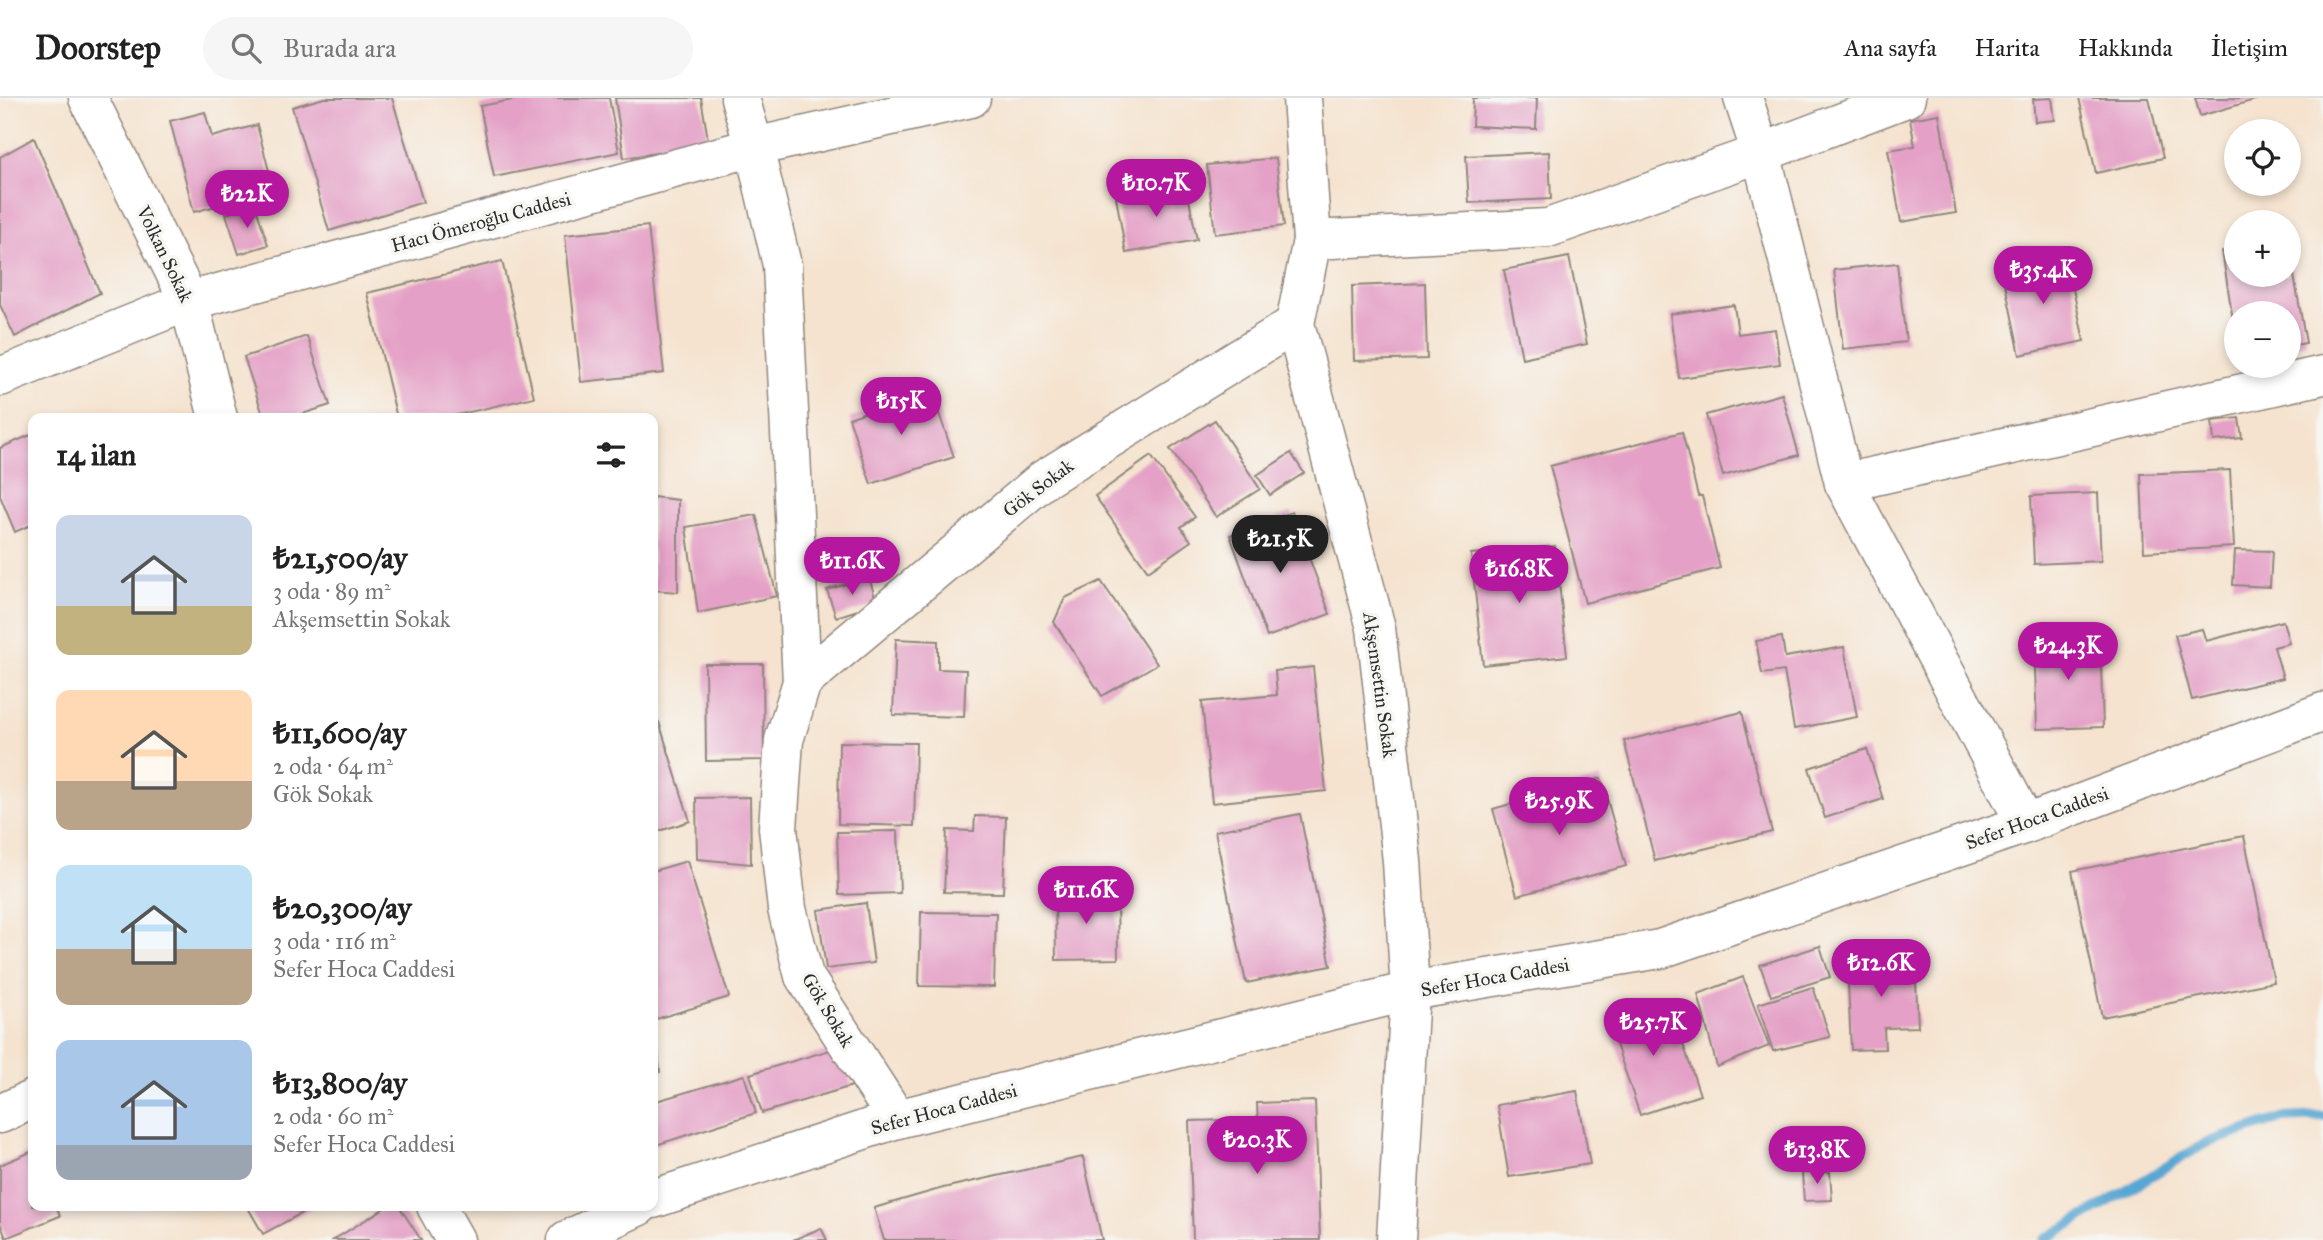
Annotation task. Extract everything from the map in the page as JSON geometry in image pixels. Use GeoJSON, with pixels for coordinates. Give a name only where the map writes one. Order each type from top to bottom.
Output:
{"type":"FeatureCollection","features":[{"type":"Feature","properties":{"kind":"street","name":"Volkan Sokak"},"geometry":{"type":"LineString","coordinates":[[88,98],[190,301],[217,413]]}},
{"type":"Feature","properties":{"kind":"street","name":"Gök Sokak"},"geometry":{"type":"LineString","coordinates":[[740,98],[782,265],[802,682],[784,740],[778,828],[787,909],[804,976],[897,1119]]}},
{"type":"Feature","properties":{"kind":"street","name":"Hacı Ömeroğlu Caddesi"},"geometry":{"type":"LineString","coordinates":[[0,377],[190,301],[754,147],[971,98]]}},
{"type":"Feature","properties":{"kind":"street","name":"Akşemsettin Sokak"},"geometry":{"type":"LineString","coordinates":[[1302,98],[1312,240],[1295,324],[1376,628],[1402,861],[1410,991],[1396,1240]]}},
{"type":"Feature","properties":{"kind":"street"},"geometry":{"type":"LineString","coordinates":[[1743,98],[1761,153],[1844,483],[2026,824]]}},
{"type":"Feature","properties":{"kind":"street"},"geometry":{"type":"LineString","coordinates":[[1312,240],[1548,228],[1761,153],[1906,98]]}},
{"type":"Feature","properties":{"kind":"street","name":"Gök Sokak"},"geometry":{"type":"LineString","coordinates":[[802,682],[1043,480],[1295,324]]}},
{"type":"Feature","properties":{"kind":"street"},"geometry":{"type":"LineString","coordinates":[[1844,483],[2323,375]]}},
{"type":"Feature","properties":{"kind":"street","name":"Sefer Hoca Caddesi"},"geometry":{"type":"LineString","coordinates":[[658,1197],[897,1119],[1410,991],[1660,949],[2026,824],[2323,712]]}},
{"type":"Feature","properties":{"kind":"street"},"geometry":{"type":"LineString","coordinates":[[0,1114],[28,1101]]}},
{"type":"Feature","properties":{"kind":"street"},"geometry":{"type":"LineString","coordinates":[[439,1211],[455,1240]]}},
{"type":"Feature","properties":{"kind":"street"},"geometry":{"type":"LineString","coordinates":[[567,1240],[628,1211]]}},
{"type":"Feature","properties":{"kind":"building"},"geometry":{"type":"Polygon","coordinates":[[[324,98],[392,98],[423,202],[329,231],[292,107],[324,98]]]}},
{"type":"Feature","properties":{"kind":"building"},"geometry":{"type":"Polygon","coordinates":[[[523,98],[609,98],[619,152],[494,177],[480,106],[523,98]]]}},
{"type":"Feature","properties":{"kind":"building"},"geometry":{"type":"Polygon","coordinates":[[[615,98],[701,98],[709,145],[624,158],[615,98]]]}},
{"type":"Feature","properties":{"kind":"building"},"geometry":{"type":"Polygon","coordinates":[[[1473,98],[1537,98],[1536,129],[1472,126],[1473,98]]]}},
{"type":"Feature","properties":{"kind":"building"},"geometry":{"type":"Polygon","coordinates":[[[2052,98],[2055,120],[2035,122],[2033,99],[2052,98]]]}},
{"type":"Feature","properties":{"kind":"building"},"geometry":{"type":"Polygon","coordinates":[[[2079,98],[2149,98],[2163,158],[2096,173],[2079,98]]]}},
{"type":"Feature","properties":{"kind":"building"},"geometry":{"type":"Polygon","coordinates":[[[2195,98],[2258,98],[2258,99],[2200,116],[2195,98]]]}},
{"type":"Feature","properties":{"kind":"building"},"geometry":{"type":"Polygon","coordinates":[[[205,112],[212,137],[257,125],[274,190],[194,212],[170,121],[205,112]]]}},
{"type":"Feature","properties":{"kind":"building"},"geometry":{"type":"Polygon","coordinates":[[[1939,114],[1956,213],[1901,222],[1888,150],[1915,146],[1910,119],[1939,114]]]}},
{"type":"Feature","properties":{"kind":"building"},"geometry":{"type":"Polygon","coordinates":[[[34,138],[100,293],[15,337],[0,305],[0,157],[34,138]]]}},
{"type":"Feature","properties":{"kind":"building"},"geometry":{"type":"Polygon","coordinates":[[[1549,152],[1551,199],[1469,203],[1466,156],[1549,152]]]}},
{"type":"Feature","properties":{"kind":"building"},"geometry":{"type":"Polygon","coordinates":[[[1276,158],[1284,226],[1215,234],[1207,165],[1276,158]]]}},
{"type":"Feature","properties":{"kind":"building"},"geometry":{"type":"Polygon","coordinates":[[[1186,184],[1197,240],[1126,253],[1116,197],[1186,184]]]}},
{"type":"Feature","properties":{"kind":"building"},"geometry":{"type":"Polygon","coordinates":[[[255,205],[268,245],[239,254],[226,214],[255,205]]]}},
{"type":"Feature","properties":{"kind":"building"},"geometry":{"type":"Polygon","coordinates":[[[648,226],[664,373],[581,382],[565,235],[648,226]]]}},
{"type":"Feature","properties":{"kind":"building"},"geometry":{"type":"Polygon","coordinates":[[[2066,256],[2084,341],[2020,355],[2002,270],[2066,256]]]}},
{"type":"Feature","properties":{"kind":"building"},"geometry":{"type":"Polygon","coordinates":[[[1569,257],[1587,344],[1522,358],[1504,270],[1569,257]]]}},
{"type":"Feature","properties":{"kind":"building"},"geometry":{"type":"Polygon","coordinates":[[[502,261],[534,397],[465,413],[396,413],[367,293],[502,261]]]}},
{"type":"Feature","properties":{"kind":"building"},"geometry":{"type":"Polygon","coordinates":[[[1897,263],[1906,342],[1843,349],[1834,270],[1897,263]]]}},
{"type":"Feature","properties":{"kind":"building"},"geometry":{"type":"Polygon","coordinates":[[[1425,283],[1427,359],[1354,361],[1352,286],[1425,283]]]}},
{"type":"Feature","properties":{"kind":"building"},"geometry":{"type":"Polygon","coordinates":[[[2228,287],[2296,287],[2299,301],[2230,301],[2228,287]]]}},
{"type":"Feature","properties":{"kind":"building"},"geometry":{"type":"Polygon","coordinates":[[[1734,305],[1738,334],[1775,329],[1780,364],[1679,378],[1670,314],[1734,305]]]}},
{"type":"Feature","properties":{"kind":"building"},"geometry":{"type":"Polygon","coordinates":[[[2301,315],[2306,343],[2301,344],[2301,315]]]}},
{"type":"Feature","properties":{"kind":"building"},"geometry":{"type":"Polygon","coordinates":[[[307,336],[330,405],[305,413],[262,413],[244,357],[307,336]]]}},
{"type":"Feature","properties":{"kind":"building"},"geometry":{"type":"Polygon","coordinates":[[[931,390],[954,457],[871,484],[849,418],[931,390]]]}},
{"type":"Feature","properties":{"kind":"building"},"geometry":{"type":"Polygon","coordinates":[[[1782,394],[1799,455],[1723,476],[1706,415],[1782,394]]]}},
{"type":"Feature","properties":{"kind":"building"},"geometry":{"type":"Polygon","coordinates":[[[2239,418],[2242,438],[2214,441],[2212,421],[2239,418]]]}},
{"type":"Feature","properties":{"kind":"building"},"geometry":{"type":"Polygon","coordinates":[[[1215,420],[1260,489],[1216,517],[1170,449],[1215,420]]]}},
{"type":"Feature","properties":{"kind":"building"},"geometry":{"type":"Polygon","coordinates":[[[1682,432],[1720,568],[1585,603],[1550,466],[1682,432]]]}},
{"type":"Feature","properties":{"kind":"building"},"geometry":{"type":"Polygon","coordinates":[[[28,436],[28,526],[15,532],[0,496],[0,448],[28,436]]]}},
{"type":"Feature","properties":{"kind":"building"},"geometry":{"type":"Polygon","coordinates":[[[1291,453],[1304,473],[1270,495],[1257,475],[1291,453]]]}},
{"type":"Feature","properties":{"kind":"building"},"geometry":{"type":"Polygon","coordinates":[[[1151,456],[1195,517],[1181,527],[1191,541],[1148,571],[1095,496],[1151,456]]]}},
{"type":"Feature","properties":{"kind":"building"},"geometry":{"type":"Polygon","coordinates":[[[2230,470],[2234,547],[2144,552],[2141,474],[2230,470]]]}},
{"type":"Feature","properties":{"kind":"building"},"geometry":{"type":"Polygon","coordinates":[[[2098,493],[2101,561],[2034,564],[2031,496],[2098,493]]]}},
{"type":"Feature","properties":{"kind":"building"},"geometry":{"type":"Polygon","coordinates":[[[658,498],[678,500],[678,592],[658,590],[658,498]]]}},
{"type":"Feature","properties":{"kind":"building"},"geometry":{"type":"Polygon","coordinates":[[[1292,512],[1330,614],[1267,637],[1230,535],[1292,512]]]}},
{"type":"Feature","properties":{"kind":"building"},"geometry":{"type":"Polygon","coordinates":[[[756,515],[777,596],[698,613],[686,527],[756,515]]]}},
{"type":"Feature","properties":{"kind":"building"},"geometry":{"type":"Polygon","coordinates":[[[1555,546],[1567,656],[1483,665],[1471,554],[1555,546]]]}},
{"type":"Feature","properties":{"kind":"building"},"geometry":{"type":"Polygon","coordinates":[[[2235,550],[2272,551],[2270,587],[2233,585],[2235,550]]]}},
{"type":"Feature","properties":{"kind":"building"},"geometry":{"type":"Polygon","coordinates":[[[869,577],[877,604],[836,617],[827,590],[869,577]]]}},
{"type":"Feature","properties":{"kind":"building"},"geometry":{"type":"Polygon","coordinates":[[[1101,581],[1157,664],[1102,696],[1054,622],[1065,598],[1101,581]]]}},
{"type":"Feature","properties":{"kind":"building"},"geometry":{"type":"Polygon","coordinates":[[[2283,621],[2289,643],[2274,647],[2283,678],[2192,700],[2175,635],[2202,629],[2206,641],[2283,621]]]}},
{"type":"Feature","properties":{"kind":"building"},"geometry":{"type":"Polygon","coordinates":[[[2100,635],[2103,727],[2037,729],[2034,637],[2100,635]]]}},
{"type":"Feature","properties":{"kind":"building"},"geometry":{"type":"Polygon","coordinates":[[[1782,637],[1785,657],[1844,647],[1857,717],[1794,729],[1784,671],[1762,674],[1756,641],[1782,637]]]}},
{"type":"Feature","properties":{"kind":"building"},"geometry":{"type":"Polygon","coordinates":[[[896,639],[938,641],[938,669],[966,670],[964,717],[893,715],[896,639]]]}},
{"type":"Feature","properties":{"kind":"building"},"geometry":{"type":"Polygon","coordinates":[[[705,664],[763,664],[764,760],[706,761],[705,664]]]}},
{"type":"Feature","properties":{"kind":"building"},"geometry":{"type":"Polygon","coordinates":[[[1313,667],[1326,791],[1212,803],[1202,702],[1277,695],[1275,671],[1313,667]]]}},
{"type":"Feature","properties":{"kind":"building"},"geometry":{"type":"Polygon","coordinates":[[[1742,712],[1772,832],[1655,861],[1624,741],[1742,712]]]}},
{"type":"Feature","properties":{"kind":"building"},"geometry":{"type":"Polygon","coordinates":[[[658,722],[690,821],[658,831],[658,722]]]}},
{"type":"Feature","properties":{"kind":"building"},"geometry":{"type":"Polygon","coordinates":[[[839,742],[916,743],[914,826],[838,824],[839,742]]]}},
{"type":"Feature","properties":{"kind":"building"},"geometry":{"type":"Polygon","coordinates":[[[1867,749],[1883,799],[1825,818],[1809,768],[1867,749]]]}},
{"type":"Feature","properties":{"kind":"building"},"geometry":{"type":"Polygon","coordinates":[[[1601,778],[1626,866],[1517,896],[1493,809],[1601,778]]]}},
{"type":"Feature","properties":{"kind":"building"},"geometry":{"type":"Polygon","coordinates":[[[750,797],[751,864],[697,859],[696,798],[750,797]]]}},
{"type":"Feature","properties":{"kind":"building"},"geometry":{"type":"Polygon","coordinates":[[[1300,814],[1331,966],[1246,983],[1215,831],[1300,814]]]}},
{"type":"Feature","properties":{"kind":"building"},"geometry":{"type":"Polygon","coordinates":[[[975,816],[1006,817],[1003,893],[944,892],[947,830],[974,831],[975,816]]]}},
{"type":"Feature","properties":{"kind":"building"},"geometry":{"type":"Polygon","coordinates":[[[898,831],[900,893],[839,895],[837,832],[898,831]]]}},
{"type":"Feature","properties":{"kind":"building"},"geometry":{"type":"Polygon","coordinates":[[[2244,836],[2274,982],[2102,1017],[2072,871],[2244,836]]]}},
{"type":"Feature","properties":{"kind":"building"},"geometry":{"type":"Polygon","coordinates":[[[687,861],[729,997],[658,1018],[658,870],[687,861]]]}},
{"type":"Feature","properties":{"kind":"building"},"geometry":{"type":"Polygon","coordinates":[[[1117,892],[1118,959],[1056,960],[1055,893],[1117,892]]]}},
{"type":"Feature","properties":{"kind":"building"},"geometry":{"type":"Polygon","coordinates":[[[866,903],[874,963],[826,969],[818,910],[866,903]]]}},
{"type":"Feature","properties":{"kind":"building"},"geometry":{"type":"Polygon","coordinates":[[[921,912],[996,913],[994,987],[919,986],[921,912]]]}},
{"type":"Feature","properties":{"kind":"building"},"geometry":{"type":"Polygon","coordinates":[[[1820,946],[1830,977],[1771,996],[1760,965],[1820,946]]]}},
{"type":"Feature","properties":{"kind":"building"},"geometry":{"type":"Polygon","coordinates":[[[1915,957],[1918,1027],[1884,1028],[1885,1049],[1851,1050],[1847,960],[1915,957]]]}},
{"type":"Feature","properties":{"kind":"building"},"geometry":{"type":"Polygon","coordinates":[[[1743,977],[1769,1046],[1717,1067],[1698,994],[1743,977]]]}},
{"type":"Feature","properties":{"kind":"building"},"geometry":{"type":"Polygon","coordinates":[[[1813,987],[1830,1037],[1773,1051],[1758,1004],[1813,987]]]}},
{"type":"Feature","properties":{"kind":"building"},"geometry":{"type":"Polygon","coordinates":[[[1643,1004],[1648,1015],[1671,1008],[1700,1095],[1640,1115],[1606,1015],[1643,1004]]]}},
{"type":"Feature","properties":{"kind":"building"},"geometry":{"type":"Polygon","coordinates":[[[840,1047],[852,1086],[762,1113],[750,1074],[840,1047]]]}},
{"type":"Feature","properties":{"kind":"building"},"geometry":{"type":"Polygon","coordinates":[[[744,1075],[756,1113],[658,1144],[658,1101],[744,1075]]]}},
{"type":"Feature","properties":{"kind":"building"},"geometry":{"type":"Polygon","coordinates":[[[1577,1091],[1590,1164],[1509,1177],[1497,1105],[1577,1091]]]}},
{"type":"Feature","properties":{"kind":"building"},"geometry":{"type":"Polygon","coordinates":[[[1315,1101],[1320,1240],[1193,1240],[1189,1121],[1230,1120],[1230,1127],[1258,1126],[1257,1103],[1315,1101]]]}},
{"type":"Feature","properties":{"kind":"building"},"geometry":{"type":"Polygon","coordinates":[[[28,1153],[28,1211],[58,1211],[60,1216],[6,1238],[0,1223],[0,1165],[28,1153]]]}},
{"type":"Feature","properties":{"kind":"building"},"geometry":{"type":"Polygon","coordinates":[[[1083,1157],[1102,1240],[884,1240],[874,1208],[943,1188],[1083,1157]]]}},
{"type":"Feature","properties":{"kind":"building"},"geometry":{"type":"Polygon","coordinates":[[[1830,1172],[1832,1200],[1804,1201],[1802,1173],[1830,1172]]]}},
{"type":"Feature","properties":{"kind":"building"},"geometry":{"type":"Polygon","coordinates":[[[250,1211],[306,1211],[263,1234],[250,1211]]]}},
{"type":"Feature","properties":{"kind":"building"},"geometry":{"type":"Polygon","coordinates":[[[380,1211],[402,1211],[421,1240],[333,1240],[380,1211]]]}},
{"type":"Feature","properties":{"kind":"building"},"geometry":{"type":"Polygon","coordinates":[[[821,1228],[827,1240],[793,1240],[821,1228]]]}},
{"type":"Feature","properties":{"kind":"waterway"},"geometry":{"type":"LineString","coordinates":[[2044,1240],[2206,1143],[2283,1118],[2323,1116]]}}]}
